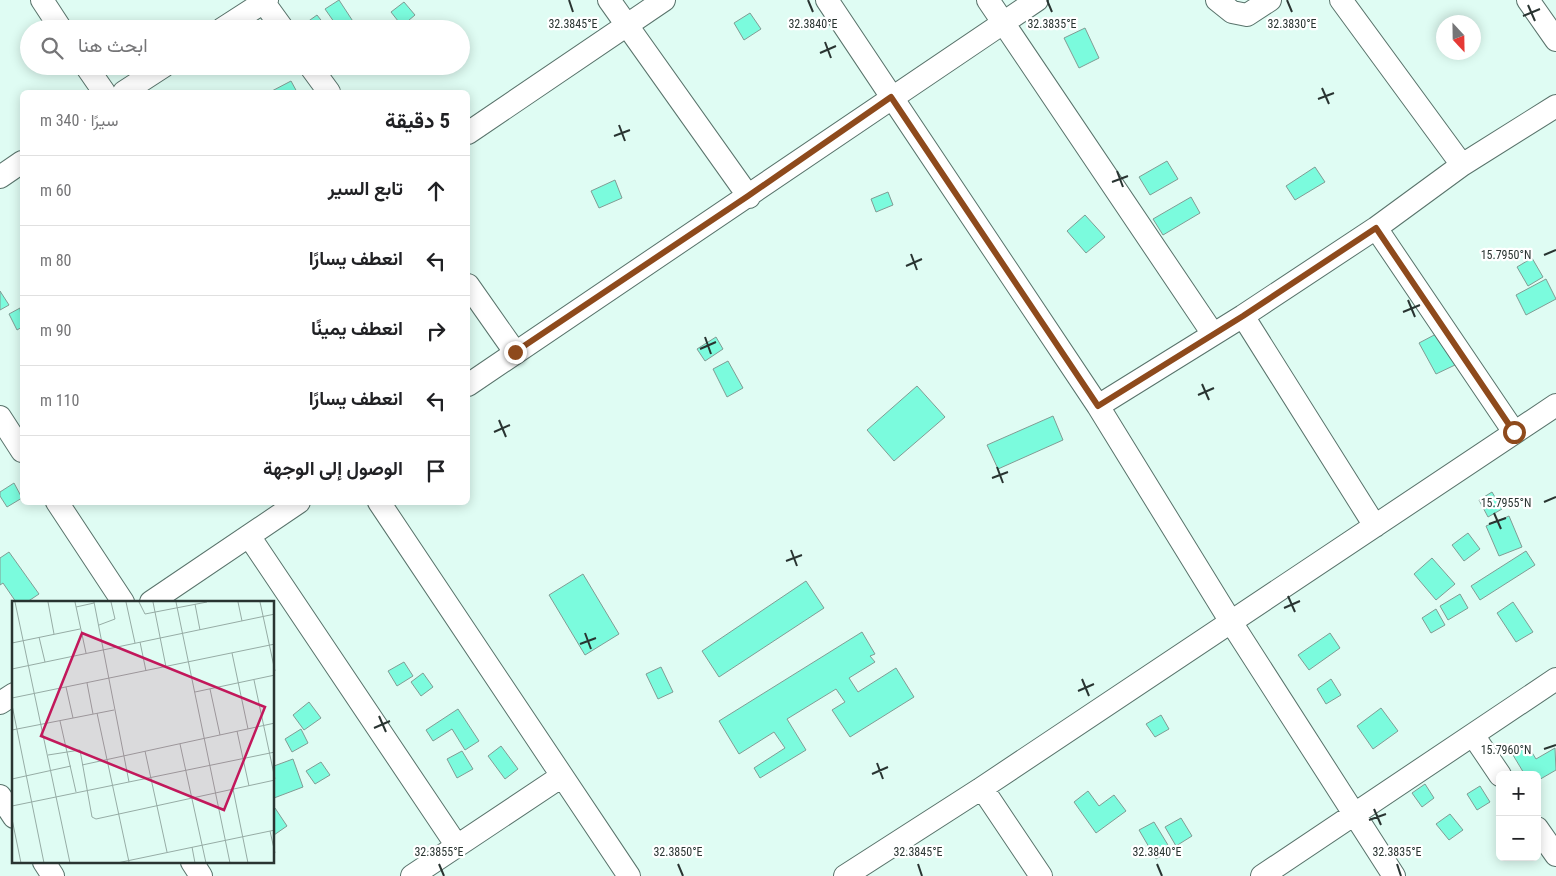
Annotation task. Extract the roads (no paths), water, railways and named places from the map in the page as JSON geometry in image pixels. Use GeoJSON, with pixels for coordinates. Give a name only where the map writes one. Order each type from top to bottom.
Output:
{"type":"FeatureCollection","features":[{"type":"Feature","properties":{"kind":"street"},"geometry":{"type":"LineString","coordinates":[[42,0],[55,20]]}},
{"type":"Feature","properties":{"kind":"street"},"geometry":{"type":"LineString","coordinates":[[610,0],[748,196]]}},
{"type":"Feature","properties":{"kind":"street"},"geometry":{"type":"LineString","coordinates":[[470,132],[664,0]]}},
{"type":"Feature","properties":{"kind":"street"},"geometry":{"type":"LineString","coordinates":[[827,0],[1098,406],[1231,622],[1394,876]]}},
{"type":"Feature","properties":{"kind":"street"},"geometry":{"type":"LineString","coordinates":[[988,0],[1213,334]]}},
{"type":"Feature","properties":{"kind":"street"},"geometry":{"type":"LineString","coordinates":[[470,384],[1037,0]]}},
{"type":"Feature","properties":{"kind":"street"},"geometry":{"type":"LineString","coordinates":[[1217,0],[1232,12],[1247,15],[1270,0]]}},
{"type":"Feature","properties":{"kind":"street"},"geometry":{"type":"LineString","coordinates":[[1341,0],[1462,165]]}},
{"type":"Feature","properties":{"kind":"street"},"geometry":{"type":"LineString","coordinates":[[1528,0],[1556,40]]}},
{"type":"Feature","properties":{"kind":"street"},"geometry":{"type":"LineString","coordinates":[[236,20],[264,1],[277,20]]}},
{"type":"Feature","properties":{"kind":"street"},"geometry":{"type":"LineString","coordinates":[[92,75],[103,90]]}},
{"type":"Feature","properties":{"kind":"street"},"geometry":{"type":"LineString","coordinates":[[127,90],[150,75]]}},
{"type":"Feature","properties":{"kind":"street"},"geometry":{"type":"LineString","coordinates":[[317,75],[328,90]]}},
{"type":"Feature","properties":{"kind":"street"},"geometry":{"type":"LineString","coordinates":[[1098,406],[1243,316],[1376,228],[1462,165],[1556,106]]}},
{"type":"Feature","properties":{"kind":"street"},"geometry":{"type":"LineString","coordinates":[[0,177],[20,163]]}},
{"type":"Feature","properties":{"kind":"street"},"geometry":{"type":"LineString","coordinates":[[1376,228],[1514,432]]}},
{"type":"Feature","properties":{"kind":"street"},"geometry":{"type":"LineString","coordinates":[[470,288],[515,352]]}},
{"type":"Feature","properties":{"kind":"street"},"geometry":{"type":"LineString","coordinates":[[1243,316],[1375,526]]}},
{"type":"Feature","properties":{"kind":"street"},"geometry":{"type":"LineString","coordinates":[[845,876],[982,788],[1556,404]]}},
{"type":"Feature","properties":{"kind":"street"},"geometry":{"type":"LineString","coordinates":[[59,505],[122,601]]}},
{"type":"Feature","properties":{"kind":"street"},"geometry":{"type":"LineString","coordinates":[[152,601],[295,505]]}},
{"type":"Feature","properties":{"kind":"street"},"geometry":{"type":"LineString","coordinates":[[381,505],[629,876]]}},
{"type":"Feature","properties":{"kind":"street"},"geometry":{"type":"LineString","coordinates":[[249,536],[457,846]]}},
{"type":"Feature","properties":{"kind":"street"},"geometry":{"type":"LineString","coordinates":[[1262,876],[1556,679]]}},
{"type":"Feature","properties":{"kind":"street"},"geometry":{"type":"LineString","coordinates":[[0,703],[12,695]]}},
{"type":"Feature","properties":{"kind":"street"},"geometry":{"type":"LineString","coordinates":[[1473,735],[1497,771]]}},
{"type":"Feature","properties":{"kind":"street"},"geometry":{"type":"LineString","coordinates":[[412,876],[562,776]]}},
{"type":"Feature","properties":{"kind":"street"},"geometry":{"type":"LineString","coordinates":[[982,788],[1041,876]]}},
{"type":"Feature","properties":{"kind":"street"},"geometry":{"type":"LineString","coordinates":[[0,796],[12,814]]}},
{"type":"Feature","properties":{"kind":"street"},"geometry":{"type":"LineString","coordinates":[[1541,834],[1556,855]]}},
{"type":"Feature","properties":{"kind":"street"},"geometry":{"type":"LineString","coordinates":[[45,864],[53,876]]}},
{"type":"Feature","properties":{"kind":"street"},"geometry":{"type":"LineString","coordinates":[[193,864],[202,876]]}}]}
